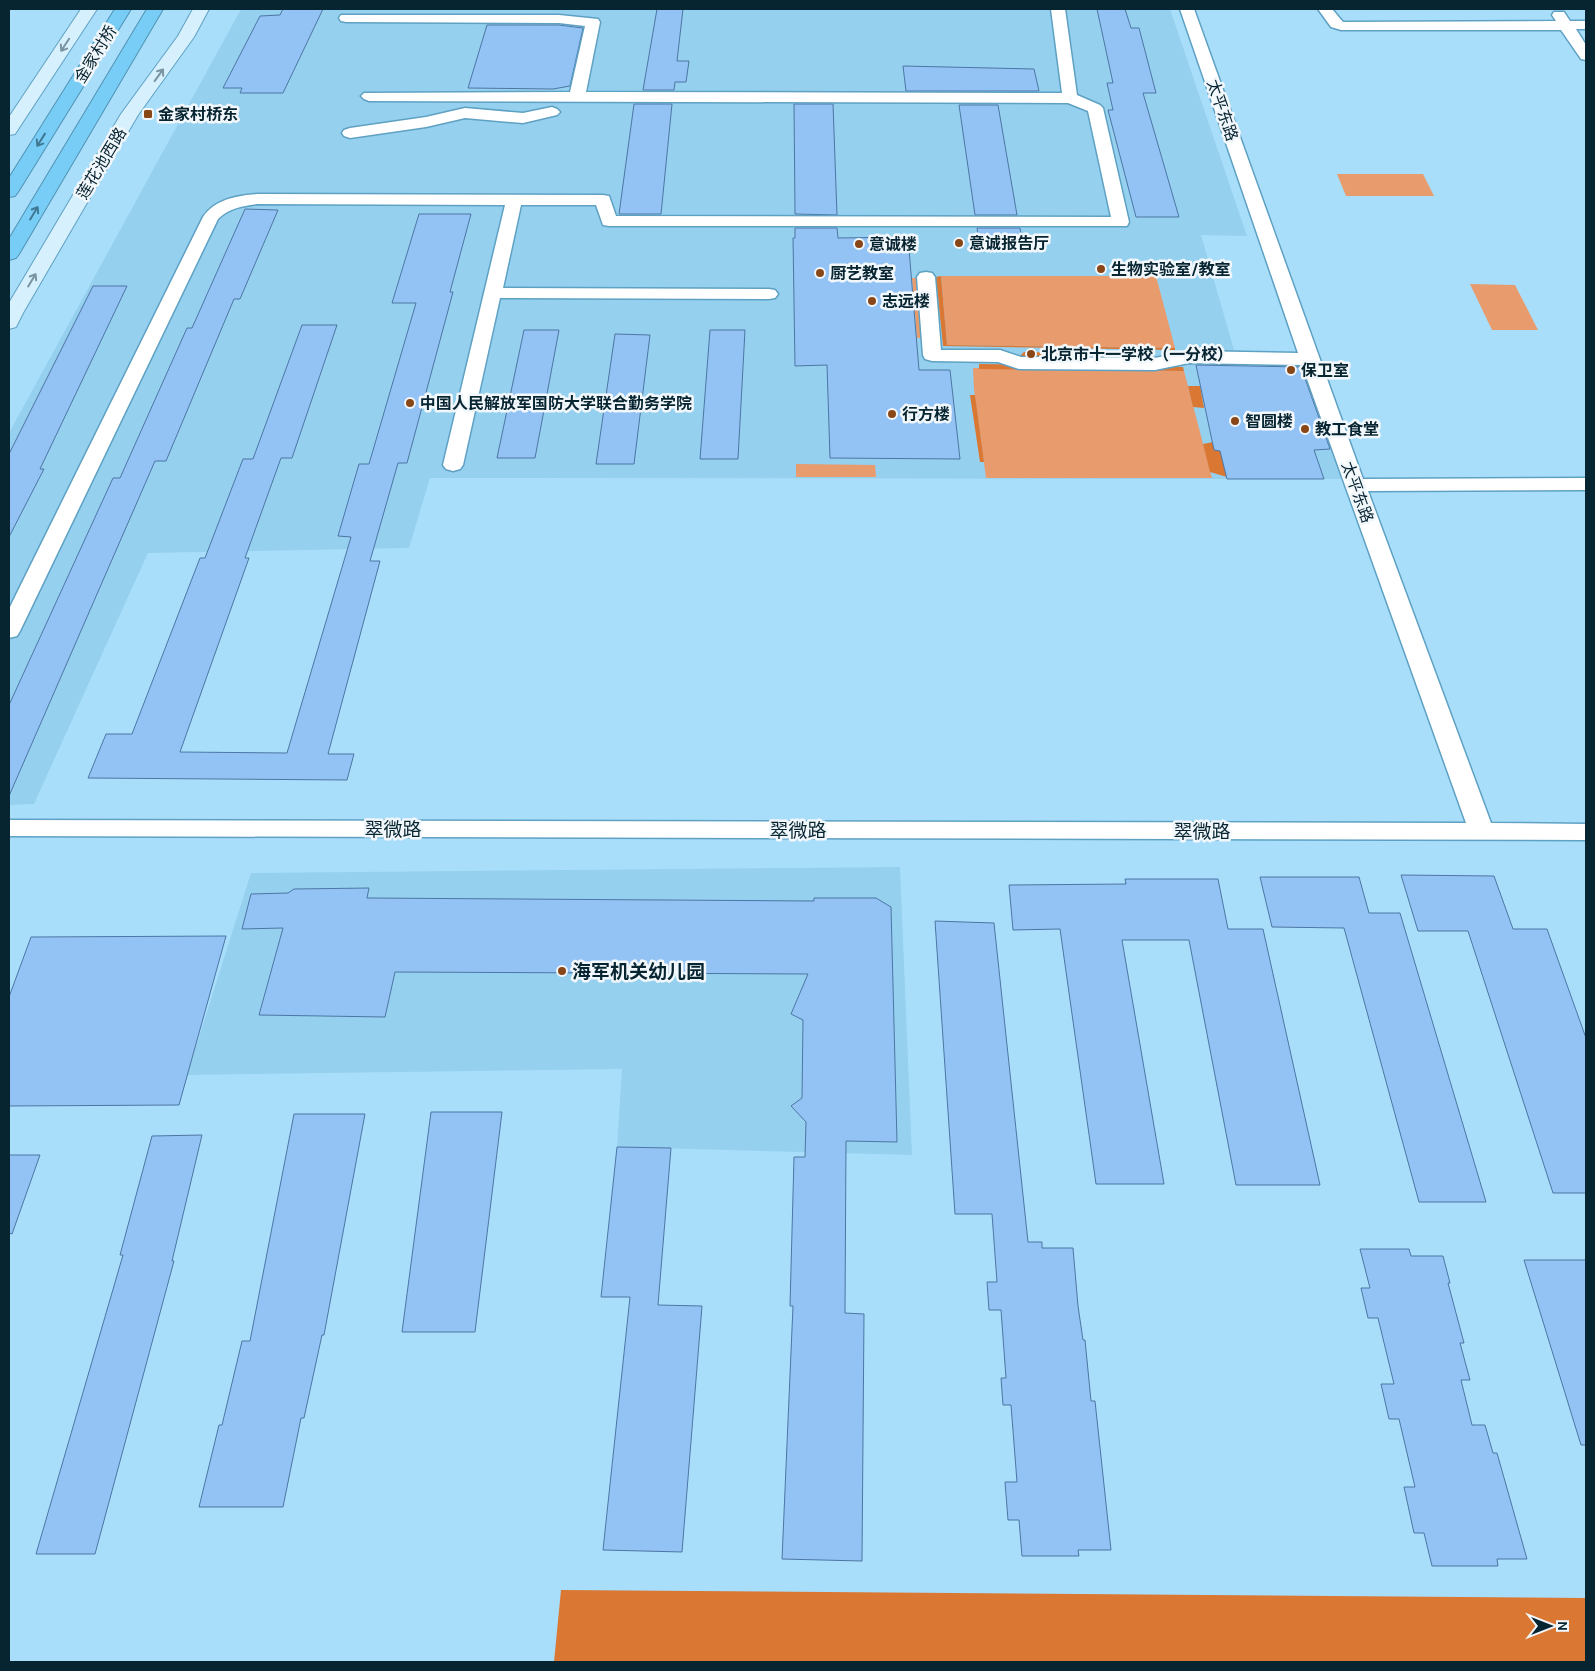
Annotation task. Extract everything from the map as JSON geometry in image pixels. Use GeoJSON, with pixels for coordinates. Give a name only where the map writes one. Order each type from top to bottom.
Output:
{"type":"FeatureCollection","features":[{"type":"Feature","properties":{"kind":"highway","name":"金家村桥"},"geometry":{"type":"LineString","coordinates":[[9,192],[123,9]]}},
{"type":"Feature","properties":{"kind":"highway","name":"金家村桥"},"geometry":{"type":"LineString","coordinates":[[101,100],[155,9]]}},
{"type":"Feature","properties":{"kind":"highway","name":"莲花池西路"},"geometry":{"type":"LineString","coordinates":[[9,254],[101,100]]}},
{"type":"Feature","properties":{"kind":"street"},"geometry":{"type":"LineString","coordinates":[[9,130],[89,9]]}},
{"type":"Feature","properties":{"kind":"street","name":"莲花池西路"},"geometry":{"type":"LineString","coordinates":[[9,323],[13,313],[130,114],[186,37],[201,9]]}},
{"type":"Feature","properties":{"kind":"street"},"geometry":{"type":"LineString","coordinates":[[1058,9],[1070,98]]}},
{"type":"Feature","properties":{"kind":"street","name":"太平东路"},"geometry":{"type":"LineString","coordinates":[[1187,9],[1309,359],[1482,832]]}},
{"type":"Feature","properties":{"kind":"street"},"geometry":{"type":"LineString","coordinates":[[1326,9],[1336,24],[1341,26],[1468,27],[1586,25]]}},
{"type":"Feature","properties":{"kind":"street"},"geometry":{"type":"LineString","coordinates":[[1555,9],[1586,56]]}},
{"type":"Feature","properties":{"kind":"street"},"geometry":{"type":"LineString","coordinates":[[346,18],[502,14],[593,22],[577,96]]}},
{"type":"Feature","properties":{"kind":"street"},"geometry":{"type":"LineString","coordinates":[[9,631],[210,217],[218,208],[257,199],[603,200],[609,221],[1121,222],[1095,108],[1070,98],[369,96]]}},
{"type":"Feature","properties":{"kind":"street"},"geometry":{"type":"LineString","coordinates":[[426,122],[434,96]]}},
{"type":"Feature","properties":{"kind":"street"},"geometry":{"type":"LineString","coordinates":[[350,133],[426,122],[465,113],[523,118],[552,112]]}},
{"type":"Feature","properties":{"kind":"street"},"geometry":{"type":"LineString","coordinates":[[453,465],[514,200]]}},
{"type":"Feature","properties":{"kind":"street"},"geometry":{"type":"LineString","coordinates":[[926,277],[932,354],[1000,356],[1019,363],[1155,364],[1189,358],[1309,359]]}},
{"type":"Feature","properties":{"kind":"street"},"geometry":{"type":"LineString","coordinates":[[493,293],[769,294]]}},
{"type":"Feature","properties":{"kind":"street"},"geometry":{"type":"LineString","coordinates":[[1356,485],[1585,487]]}},
{"type":"Feature","properties":{"kind":"street","name":"翠微路"},"geometry":{"type":"LineString","coordinates":[[9,828],[1586,832]]}},
{"type":"Feature","properties":{"kind":"shaded area","name":"中国人民解放军国防大学联合勤务学院"},"geometry":{"type":"Polygon","coordinates":[[[241,9],[1170,9],[1247,236],[1201,235],[1234,350],[1302,357],[1326,423],[1314,423],[1318,435],[1330,435],[1346,479],[430,478],[409,548],[148,553],[34,804],[9,805],[9,433],[241,9]]]}},
{"type":"Feature","properties":{"kind":"shaded area"},"geometry":{"type":"Polygon","coordinates":[[[1337,174],[1423,174],[1434,196],[1346,196],[1337,174]]]}},
{"type":"Feature","properties":{"kind":"shaded area"},"geometry":{"type":"Polygon","coordinates":[[[941,276],[1156,276],[1175,348],[947,345],[941,276]]]}},
{"type":"Feature","properties":{"kind":"shaded area"},"geometry":{"type":"Polygon","coordinates":[[[941,276],[947,345],[1175,348],[1175,350],[943,346],[936,277],[941,276]]]}},
{"type":"Feature","properties":{"kind":"shaded area"},"geometry":{"type":"Polygon","coordinates":[[[912,278],[916,278],[921,338],[917,338],[912,278]]]}},
{"type":"Feature","properties":{"kind":"shaded area"},"geometry":{"type":"Polygon","coordinates":[[[1470,284],[1515,285],[1538,330],[1492,330],[1470,284]]]}},
{"type":"Feature","properties":{"kind":"shaded area"},"geometry":{"type":"Polygon","coordinates":[[[1024,352],[1141,354],[1143,361],[1025,360],[1020,356],[1024,352]]]}},
{"type":"Feature","properties":{"kind":"shaded area"},"geometry":{"type":"Polygon","coordinates":[[[979,364],[1183,367],[1184,371],[979,369],[979,364]]]}},
{"type":"Feature","properties":{"kind":"shaded area"},"geometry":{"type":"Polygon","coordinates":[[[973,368],[1184,371],[1212,478],[986,478],[973,368]]]}},
{"type":"Feature","properties":{"kind":"shaded area"},"geometry":{"type":"Polygon","coordinates":[[[1188,386],[1200,386],[1204,408],[1193,407],[1188,386]]]}},
{"type":"Feature","properties":{"kind":"shaded area"},"geometry":{"type":"Polygon","coordinates":[[[970,395],[975,395],[984,462],[980,462],[970,395]]]}},
{"type":"Feature","properties":{"kind":"shaded area"},"geometry":{"type":"Polygon","coordinates":[[[1213,442],[1220,451],[1227,477],[1210,472],[1203,444],[1213,442]]]}},
{"type":"Feature","properties":{"kind":"shaded area"},"geometry":{"type":"Polygon","coordinates":[[[796,464],[875,465],[876,477],[796,477],[796,464]]]}},
{"type":"Feature","properties":{"kind":"shaded area","name":"海军机关幼儿园"},"geometry":{"type":"Polygon","coordinates":[[[900,867],[912,1155],[617,1147],[622,1069],[187,1075],[251,873],[900,867]]]}},
{"type":"Feature","properties":{"kind":"shaded area"},"geometry":{"type":"Polygon","coordinates":[[[561,1590],[1586,1598],[1586,1662],[554,1662],[561,1590]]]}},
{"type":"Feature","properties":{"kind":"building"},"geometry":{"type":"Polygon","coordinates":[[[283,9],[323,9],[283,93],[240,93],[242,88],[223,88],[260,16],[280,15],[283,9]]]}},
{"type":"Feature","properties":{"kind":"building"},"geometry":{"type":"Polygon","coordinates":[[[657,9],[683,9],[677,61],[689,61],[686,82],[675,82],[674,90],[643,90],[657,9]]]}},
{"type":"Feature","properties":{"kind":"building"},"geometry":{"type":"Polygon","coordinates":[[[1097,9],[1125,9],[1131,28],[1139,28],[1156,93],[1143,93],[1179,217],[1136,217],[1108,110],[1113,110],[1107,83],[1113,83],[1097,9]]]}},
{"type":"Feature","properties":{"kind":"building"},"geometry":{"type":"Polygon","coordinates":[[[487,25],[559,25],[583,28],[570,86],[553,89],[468,88],[487,25]]]}},
{"type":"Feature","properties":{"kind":"building"},"geometry":{"type":"Polygon","coordinates":[[[903,66],[1034,69],[1039,91],[906,91],[903,66]]]}},
{"type":"Feature","properties":{"kind":"building"},"geometry":{"type":"Polygon","coordinates":[[[634,104],[672,104],[661,214],[619,214],[634,104]]]}},
{"type":"Feature","properties":{"kind":"building"},"geometry":{"type":"Polygon","coordinates":[[[794,104],[833,104],[837,215],[795,214],[794,104]]]}},
{"type":"Feature","properties":{"kind":"building"},"geometry":{"type":"Polygon","coordinates":[[[959,105],[998,105],[1017,215],[975,215],[959,105]]]}},
{"type":"Feature","properties":{"kind":"building"},"geometry":{"type":"Polygon","coordinates":[[[245,209],[278,210],[240,299],[234,299],[166,461],[155,461],[9,796],[9,705],[113,478],[120,478],[187,328],[192,328],[245,209]]]}},
{"type":"Feature","properties":{"kind":"building"},"geometry":{"type":"Polygon","coordinates":[[[419,214],[471,214],[450,292],[453,292],[407,463],[398,463],[370,561],[380,561],[328,754],[354,754],[347,780],[88,778],[106,734],[132,734],[200,558],[205,558],[243,459],[253,459],[302,325],[337,325],[292,458],[281,458],[245,558],[249,558],[180,752],[287,753],[351,537],[338,536],[359,464],[369,464],[416,303],[392,303],[419,214]]]}},
{"type":"Feature","properties":{"kind":"building"},"geometry":{"type":"Polygon","coordinates":[[[795,228],[837,228],[838,238],[908,237],[919,370],[950,370],[960,459],[830,458],[827,365],[795,366],[793,238],[795,238],[795,228]]]}},
{"type":"Feature","properties":{"kind":"building"},"geometry":{"type":"Polygon","coordinates":[[[977,228],[1020,228],[1024,250],[980,250],[977,228]]]}},
{"type":"Feature","properties":{"kind":"building"},"geometry":{"type":"Polygon","coordinates":[[[93,286],[127,286],[40,469],[44,469],[9,537],[9,454],[93,286]]]}},
{"type":"Feature","properties":{"kind":"building"},"geometry":{"type":"Polygon","coordinates":[[[524,330],[559,330],[535,458],[497,458],[524,330]]]}},
{"type":"Feature","properties":{"kind":"building"},"geometry":{"type":"Polygon","coordinates":[[[710,330],[745,330],[738,459],[700,459],[710,330]]]}},
{"type":"Feature","properties":{"kind":"building"},"geometry":{"type":"Polygon","coordinates":[[[615,334],[650,335],[634,464],[596,464],[615,334]]]}},
{"type":"Feature","properties":{"kind":"building"},"geometry":{"type":"Polygon","coordinates":[[[1196,365],[1301,367],[1330,449],[1314,450],[1324,479],[1227,479],[1220,451],[1214,450],[1196,365]]]}},
{"type":"Feature","properties":{"kind":"building"},"geometry":{"type":"Polygon","coordinates":[[[1401,875],[1494,876],[1513,929],[1547,929],[1586,1038],[1586,1193],[1553,1193],[1468,931],[1418,931],[1401,875]]]}},
{"type":"Feature","properties":{"kind":"building"},"geometry":{"type":"Polygon","coordinates":[[[1260,877],[1359,877],[1369,913],[1400,913],[1486,1202],[1419,1202],[1344,928],[1272,927],[1260,877]]]}},
{"type":"Feature","properties":{"kind":"building"},"geometry":{"type":"Polygon","coordinates":[[[1125,879],[1218,879],[1228,929],[1263,929],[1320,1185],[1236,1185],[1189,940],[1122,940],[1164,1184],[1096,1184],[1060,929],[1013,930],[1009,885],[1126,884],[1125,879]]]}},
{"type":"Feature","properties":{"kind":"building"},"geometry":{"type":"Polygon","coordinates":[[[369,888],[367,898],[814,901],[814,898],[876,898],[891,907],[897,1142],[846,1141],[845,1313],[864,1314],[862,1561],[782,1559],[793,1306],[790,1306],[794,1157],[805,1157],[806,1122],[791,1106],[802,1098],[803,1020],[791,1014],[808,974],[395,972],[385,1017],[259,1015],[283,928],[242,929],[251,894],[288,893],[294,889],[369,888]]]}},
{"type":"Feature","properties":{"kind":"building"},"geometry":{"type":"Polygon","coordinates":[[[935,921],[994,923],[1028,1242],[1042,1242],[1042,1248],[1073,1248],[1078,1306],[1083,1340],[1085,1340],[1091,1401],[1095,1401],[1111,1550],[1078,1550],[1079,1556],[1022,1556],[1019,1520],[1008,1520],[1005,1482],[1017,1482],[1011,1405],[1003,1405],[1001,1378],[1006,1378],[1001,1310],[989,1310],[987,1282],[997,1282],[992,1214],[955,1214],[935,921]]]}},
{"type":"Feature","properties":{"kind":"building"},"geometry":{"type":"Polygon","coordinates":[[[226,936],[179,1105],[9,1106],[9,997],[31,937],[226,936]]]}},
{"type":"Feature","properties":{"kind":"building"},"geometry":{"type":"Polygon","coordinates":[[[431,1112],[502,1112],[475,1332],[402,1332],[431,1112]]]}},
{"type":"Feature","properties":{"kind":"building"},"geometry":{"type":"Polygon","coordinates":[[[294,1114],[365,1114],[324,1335],[322,1335],[304,1418],[301,1418],[283,1507],[199,1507],[219,1425],[222,1425],[242,1341],[250,1341],[294,1114]]]}},
{"type":"Feature","properties":{"kind":"building"},"geometry":{"type":"Polygon","coordinates":[[[202,1135],[172,1261],[174,1261],[95,1554],[36,1554],[123,1255],[120,1255],[152,1136],[202,1135]]]}},
{"type":"Feature","properties":{"kind":"building"},"geometry":{"type":"Polygon","coordinates":[[[617,1147],[671,1148],[658,1305],[702,1306],[682,1552],[603,1550],[630,1297],[601,1297],[617,1147]]]}},
{"type":"Feature","properties":{"kind":"building"},"geometry":{"type":"Polygon","coordinates":[[[9,1155],[40,1155],[12,1234],[9,1233],[9,1155]]]}},
{"type":"Feature","properties":{"kind":"building"},"geometry":{"type":"Polygon","coordinates":[[[1360,1249],[1409,1249],[1411,1256],[1443,1256],[1464,1343],[1460,1343],[1470,1380],[1461,1380],[1472,1425],[1485,1425],[1493,1453],[1497,1453],[1527,1559],[1497,1559],[1498,1566],[1432,1566],[1424,1533],[1414,1533],[1404,1487],[1415,1487],[1399,1419],[1389,1419],[1381,1384],[1394,1384],[1378,1318],[1368,1318],[1361,1288],[1370,1288],[1360,1249]]]}},
{"type":"Feature","properties":{"kind":"building"},"geometry":{"type":"Polygon","coordinates":[[[1524,1260],[1586,1260],[1586,1445],[1581,1445],[1524,1260]]]}},
{"type":"Feature","properties":{"kind":"place","name":"金家村桥东"},"geometry":{"type":"Point","coordinates":[148,114]}},
{"type":"Feature","properties":{"kind":"place","name":"意诚报告厅"},"geometry":{"type":"Point","coordinates":[959,243]}},
{"type":"Feature","properties":{"kind":"place","name":"意诚楼"},"geometry":{"type":"Point","coordinates":[859,244]}},
{"type":"Feature","properties":{"kind":"place","name":"生物实验室/教室"},"geometry":{"type":"Point","coordinates":[1101,269]}},
{"type":"Feature","properties":{"kind":"place","name":"厨艺教室"},"geometry":{"type":"Point","coordinates":[820,273]}},
{"type":"Feature","properties":{"kind":"place","name":"志远楼"},"geometry":{"type":"Point","coordinates":[872,301]}},
{"type":"Feature","properties":{"kind":"place","name":"北京市十一学校（一分校）"},"geometry":{"type":"Point","coordinates":[1031,354]}},
{"type":"Feature","properties":{"kind":"place","name":"保卫室"},"geometry":{"type":"Point","coordinates":[1291,370]}},
{"type":"Feature","properties":{"kind":"place","name":"中国人民解放军国防大学联合勤务学院"},"geometry":{"type":"Point","coordinates":[410,403]}},
{"type":"Feature","properties":{"kind":"place","name":"行方楼"},"geometry":{"type":"Point","coordinates":[892,414]}},
{"type":"Feature","properties":{"kind":"place","name":"智圆楼"},"geometry":{"type":"Point","coordinates":[1235,421]}},
{"type":"Feature","properties":{"kind":"place","name":"教工食堂"},"geometry":{"type":"Point","coordinates":[1305,429]}},
{"type":"Feature","properties":{"kind":"place","name":"海军机关幼儿园"},"geometry":{"type":"Point","coordinates":[562,971]}}]}
